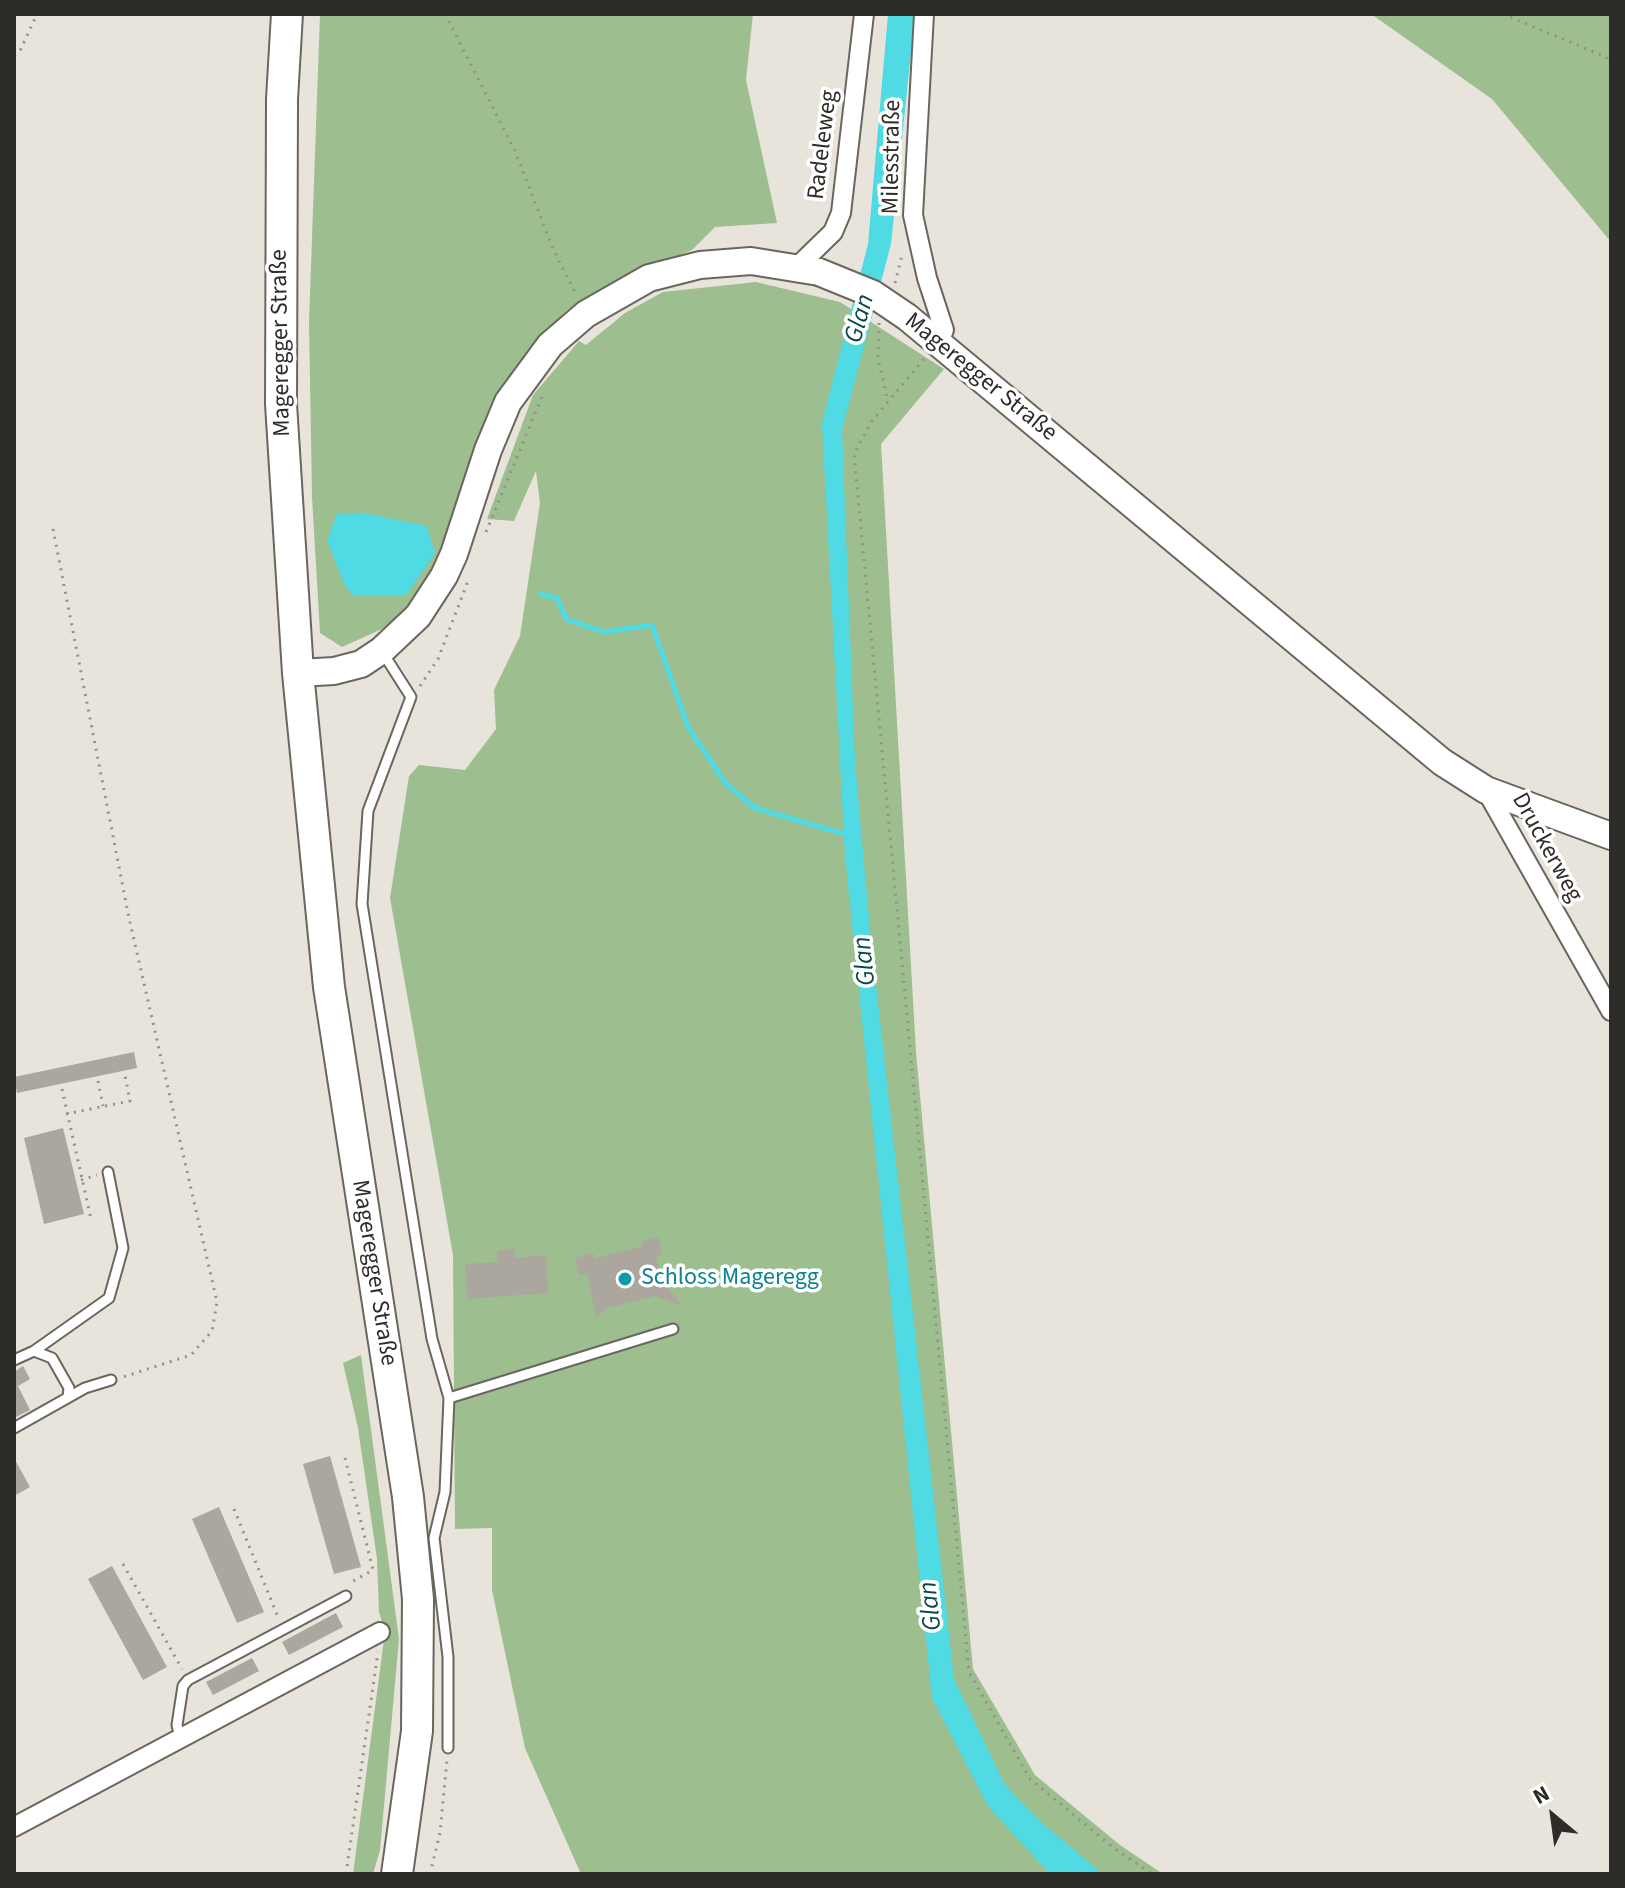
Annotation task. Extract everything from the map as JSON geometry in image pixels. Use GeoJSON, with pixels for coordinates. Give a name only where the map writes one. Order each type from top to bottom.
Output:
{"type":"FeatureCollection","features":[{"type":"Feature","properties":{"kind":"main road","name":"Mageregger Straße"},"geometry":{"type":"LineString","coordinates":[[287,14],[282,99],[281,404],[298,673],[329,987],[415,1550],[420,1671],[417,1731],[397,1874]]}},
{"type":"Feature","properties":{"kind":"street","name":"Radeleweg"},"geometry":{"type":"LineString","coordinates":[[808,269],[833,232],[841,213],[864,14]]}},
{"type":"Feature","properties":{"kind":"street","name":"Milesstraße"},"geometry":{"type":"LineString","coordinates":[[924,14],[913,215],[927,278],[944,330],[932,351]]}},
{"type":"Feature","properties":{"kind":"street","name":"Mageregger Straße"},"geometry":{"type":"LineString","coordinates":[[298,673],[349,668],[382,650],[418,616],[444,576],[508,402],[550,345],[586,314],[649,278],[700,265],[751,261],[808,269],[873,294],[907,317],[932,351],[1442,762],[1486,790],[1611,836]]}},
{"type":"Feature","properties":{"kind":"street","name":"Druckerweg"},"geometry":{"type":"LineString","coordinates":[[1486,790],[1611,1011]]}},
{"type":"Feature","properties":{"kind":"street"},"geometry":{"type":"LineString","coordinates":[[14,1827],[380,1632]]}},
{"type":"Feature","properties":{"kind":"lane"},"geometry":{"type":"LineString","coordinates":[[382,650],[411,697],[368,811],[362,904],[432,1339],[449,1398],[445,1492],[434,1538],[448,1657],[448,1748]]}},
{"type":"Feature","properties":{"kind":"lane"},"geometry":{"type":"LineString","coordinates":[[14,1360],[34,1351],[109,1298],[123,1248],[108,1172]]}},
{"type":"Feature","properties":{"kind":"lane"},"geometry":{"type":"LineString","coordinates":[[449,1398],[673,1329]]}},
{"type":"Feature","properties":{"kind":"lane"},"geometry":{"type":"LineString","coordinates":[[34,1351],[52,1358],[69,1388],[68,1397]]}},
{"type":"Feature","properties":{"kind":"lane"},"geometry":{"type":"LineString","coordinates":[[14,1428],[68,1397],[111,1380]]}},
{"type":"Feature","properties":{"kind":"lane"},"geometry":{"type":"LineString","coordinates":[[180,1738],[177,1725],[183,1686],[188,1680],[346,1596]]}},
{"type":"Feature","properties":{"kind":"path"},"geometry":{"type":"LineString","coordinates":[[14,55],[20,51],[37,14]]}},
{"type":"Feature","properties":{"kind":"path"},"geometry":{"type":"LineString","coordinates":[[445,14],[515,151],[553,249],[586,314]]}},
{"type":"Feature","properties":{"kind":"path"},"geometry":{"type":"LineString","coordinates":[[1503,14],[1606,57],[1611,64]]}},
{"type":"Feature","properties":{"kind":"path"},"geometry":{"type":"LineString","coordinates":[[877,336],[880,376],[888,401]]}},
{"type":"Feature","properties":{"kind":"path"},"geometry":{"type":"LineString","coordinates":[[932,351],[863,433],[854,454],[969,1672],[1030,1779],[1114,1848],[1152,1874]]}},
{"type":"Feature","properties":{"kind":"path"},"geometry":{"type":"LineString","coordinates":[[483,539],[547,386]]}},
{"type":"Feature","properties":{"kind":"path"},"geometry":{"type":"LineString","coordinates":[[53,529],[129,918],[217,1302],[212,1331],[191,1355],[111,1380]]}},
{"type":"Feature","properties":{"kind":"path"},"geometry":{"type":"LineString","coordinates":[[411,697],[438,659],[472,569]]}},
{"type":"Feature","properties":{"kind":"path"},"geometry":{"type":"LineString","coordinates":[[66,1114],[130,1101],[125,1075]]}},
{"type":"Feature","properties":{"kind":"path"},"geometry":{"type":"LineString","coordinates":[[98,1081],[103,1106]]}},
{"type":"Feature","properties":{"kind":"path"},"geometry":{"type":"LineString","coordinates":[[62,1089],[91,1219]]}},
{"type":"Feature","properties":{"kind":"path"},"geometry":{"type":"LineString","coordinates":[[345,1458],[373,1570],[345,1586],[346,1596]]}},
{"type":"Feature","properties":{"kind":"path"},"geometry":{"type":"LineString","coordinates":[[234,1509],[284,1629]]}},
{"type":"Feature","properties":{"kind":"path"},"geometry":{"type":"LineString","coordinates":[[123,1564],[188,1680]]}},
{"type":"Feature","properties":{"kind":"path"},"geometry":{"type":"LineString","coordinates":[[346,1874],[380,1632]]}},
{"type":"Feature","properties":{"kind":"path"},"geometry":{"type":"LineString","coordinates":[[430,1874],[440,1833],[448,1748]]}},
{"type":"Feature","properties":{"kind":"green space"},"geometry":{"type":"Polygon","coordinates":[[[320,14],[753,14],[746,80],[777,223],[715,227],[692,250],[602,288],[566,311],[503,389],[428,590],[382,629],[342,647],[320,633],[312,497],[309,322],[320,14]]]}},
{"type":"Feature","properties":{"kind":"green space"},"geometry":{"type":"Polygon","coordinates":[[[1371,14],[1611,14],[1611,242],[1492,99],[1371,14]]]}},
{"type":"Feature","properties":{"kind":"green space"},"geometry":{"type":"Polygon","coordinates":[[[756,282],[840,302],[944,369],[881,444],[916,1052],[973,1669],[1035,1775],[1120,1845],[1163,1874],[581,1874],[525,1748],[492,1590],[492,1528],[455,1529],[453,1255],[390,898],[409,776],[419,765],[465,770],[496,729],[494,690],[520,636],[540,503],[536,471],[514,521],[487,519],[533,395],[579,341],[586,345],[625,313],[663,292],[756,282]]]}},
{"type":"Feature","properties":{"kind":"green space"},"geometry":{"type":"Polygon","coordinates":[[[361,1355],[399,1639],[380,1850],[373,1874],[353,1874],[385,1632],[379,1612],[377,1559],[358,1428],[343,1363],[361,1355]]]}},
{"type":"Feature","properties":{"kind":"water","name":"Glan"},"geometry":{"type":"Polygon","coordinates":[[[888,14],[915,14],[891,244],[842,430],[855,763],[871,940],[954,1679],[1005,1785],[1042,1823],[1103,1874],[1050,1874],[988,1806],[932,1698],[845,856],[822,423],[868,244],[888,14]]]}},
{"type":"Feature","properties":{"kind":"water"},"geometry":{"type":"Polygon","coordinates":[[[365,513],[427,526],[435,554],[405,596],[353,595],[345,586],[327,540],[337,514],[365,513]]]}},
{"type":"Feature","properties":{"kind":"building"},"geometry":{"type":"Polygon","coordinates":[[[134,1052],[137,1068],[17,1093],[14,1077],[134,1052]]]}},
{"type":"Feature","properties":{"kind":"building"},"geometry":{"type":"Polygon","coordinates":[[[63,1128],[84,1214],[44,1224],[24,1138],[63,1128]]]}},
{"type":"Feature","properties":{"kind":"building","name":"Schloss Mageregg"},"geometry":{"type":"Polygon","coordinates":[[[658,1237],[662,1254],[656,1256],[661,1280],[683,1306],[655,1296],[608,1308],[596,1317],[587,1273],[579,1275],[575,1258],[593,1253],[594,1259],[643,1246],[642,1241],[658,1237]]]}},
{"type":"Feature","properties":{"kind":"building"},"geometry":{"type":"Polygon","coordinates":[[[514,1248],[515,1258],[546,1255],[548,1293],[467,1299],[465,1264],[497,1262],[497,1251],[514,1248]]]}},
{"type":"Feature","properties":{"kind":"building"},"geometry":{"type":"Polygon","coordinates":[[[23,1366],[30,1379],[18,1386],[30,1410],[14,1418],[14,1372],[23,1366]]]}},
{"type":"Feature","properties":{"kind":"building"},"geometry":{"type":"Polygon","coordinates":[[[330,1456],[361,1567],[334,1574],[303,1464],[330,1456]]]}},
{"type":"Feature","properties":{"kind":"building"},"geometry":{"type":"Polygon","coordinates":[[[14,1458],[30,1487],[14,1496],[14,1458]]]}},
{"type":"Feature","properties":{"kind":"building"},"geometry":{"type":"Polygon","coordinates":[[[219,1507],[264,1612],[237,1623],[192,1519],[219,1507]]]}},
{"type":"Feature","properties":{"kind":"building"},"geometry":{"type":"Polygon","coordinates":[[[112,1566],[167,1667],[143,1680],[88,1579],[112,1566]]]}},
{"type":"Feature","properties":{"kind":"building"},"geometry":{"type":"Polygon","coordinates":[[[336,1613],[343,1627],[289,1655],[282,1642],[336,1613]]]}},
{"type":"Feature","properties":{"kind":"building"},"geometry":{"type":"Polygon","coordinates":[[[252,1658],[259,1671],[213,1695],[206,1682],[252,1658]]]}},
{"type":"Feature","properties":{"kind":"waterway"},"geometry":{"type":"LineString","coordinates":[[541,594],[557,598],[566,619],[604,632],[652,625],[688,727],[726,784],[755,808],[848,835]]}},
{"type":"Feature","properties":{"kind":"place","name":"Schloss Mageregg"},"geometry":{"type":"Point","coordinates":[625,1279]}}]}
